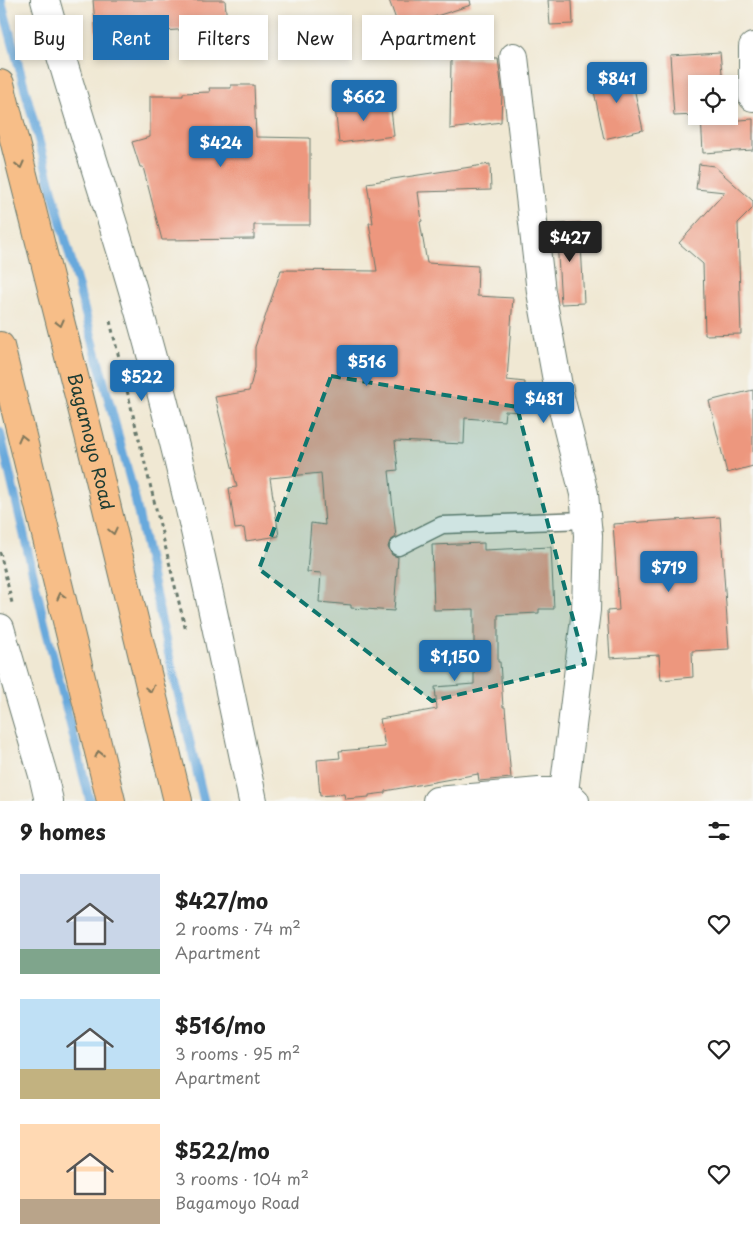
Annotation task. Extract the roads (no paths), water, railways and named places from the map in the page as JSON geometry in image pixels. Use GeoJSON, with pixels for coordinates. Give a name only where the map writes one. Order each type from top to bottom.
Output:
{"type":"FeatureCollection","features":[{"type":"Feature","properties":{"kind":"highway","name":"Bagamoyo Road"},"geometry":{"type":"LineString","coordinates":[[0,84],[97,467],[178,801]]}},
{"type":"Feature","properties":{"kind":"highway"},"geometry":{"type":"LineString","coordinates":[[0,346],[111,801]]}},
{"type":"Feature","properties":{"kind":"street"},"geometry":{"type":"LineString","coordinates":[[45,0],[132,286],[166,412],[218,633],[253,801]]}},
{"type":"Feature","properties":{"kind":"street"},"geometry":{"type":"LineString","coordinates":[[753,47],[753,96]]}},
{"type":"Feature","properties":{"kind":"street"},"geometry":{"type":"LineString","coordinates":[[437,801],[539,792],[569,796],[586,610],[588,534],[584,494],[560,397],[541,292],[514,57]]}},
{"type":"Feature","properties":{"kind":"street"},"geometry":{"type":"LineString","coordinates":[[0,628],[49,801]]}},
{"type":"Feature","properties":{"kind":"lane"},"geometry":{"type":"LineString","coordinates":[[398,547],[442,525],[586,520]]}},
{"type":"Feature","properties":{"kind":"waterway"},"geometry":{"type":"LineString","coordinates":[[1,0],[134,494],[166,643],[204,801]]}},
{"type":"Feature","properties":{"kind":"waterway"},"geometry":{"type":"LineString","coordinates":[[0,432],[44,621],[90,801]]}}]}
